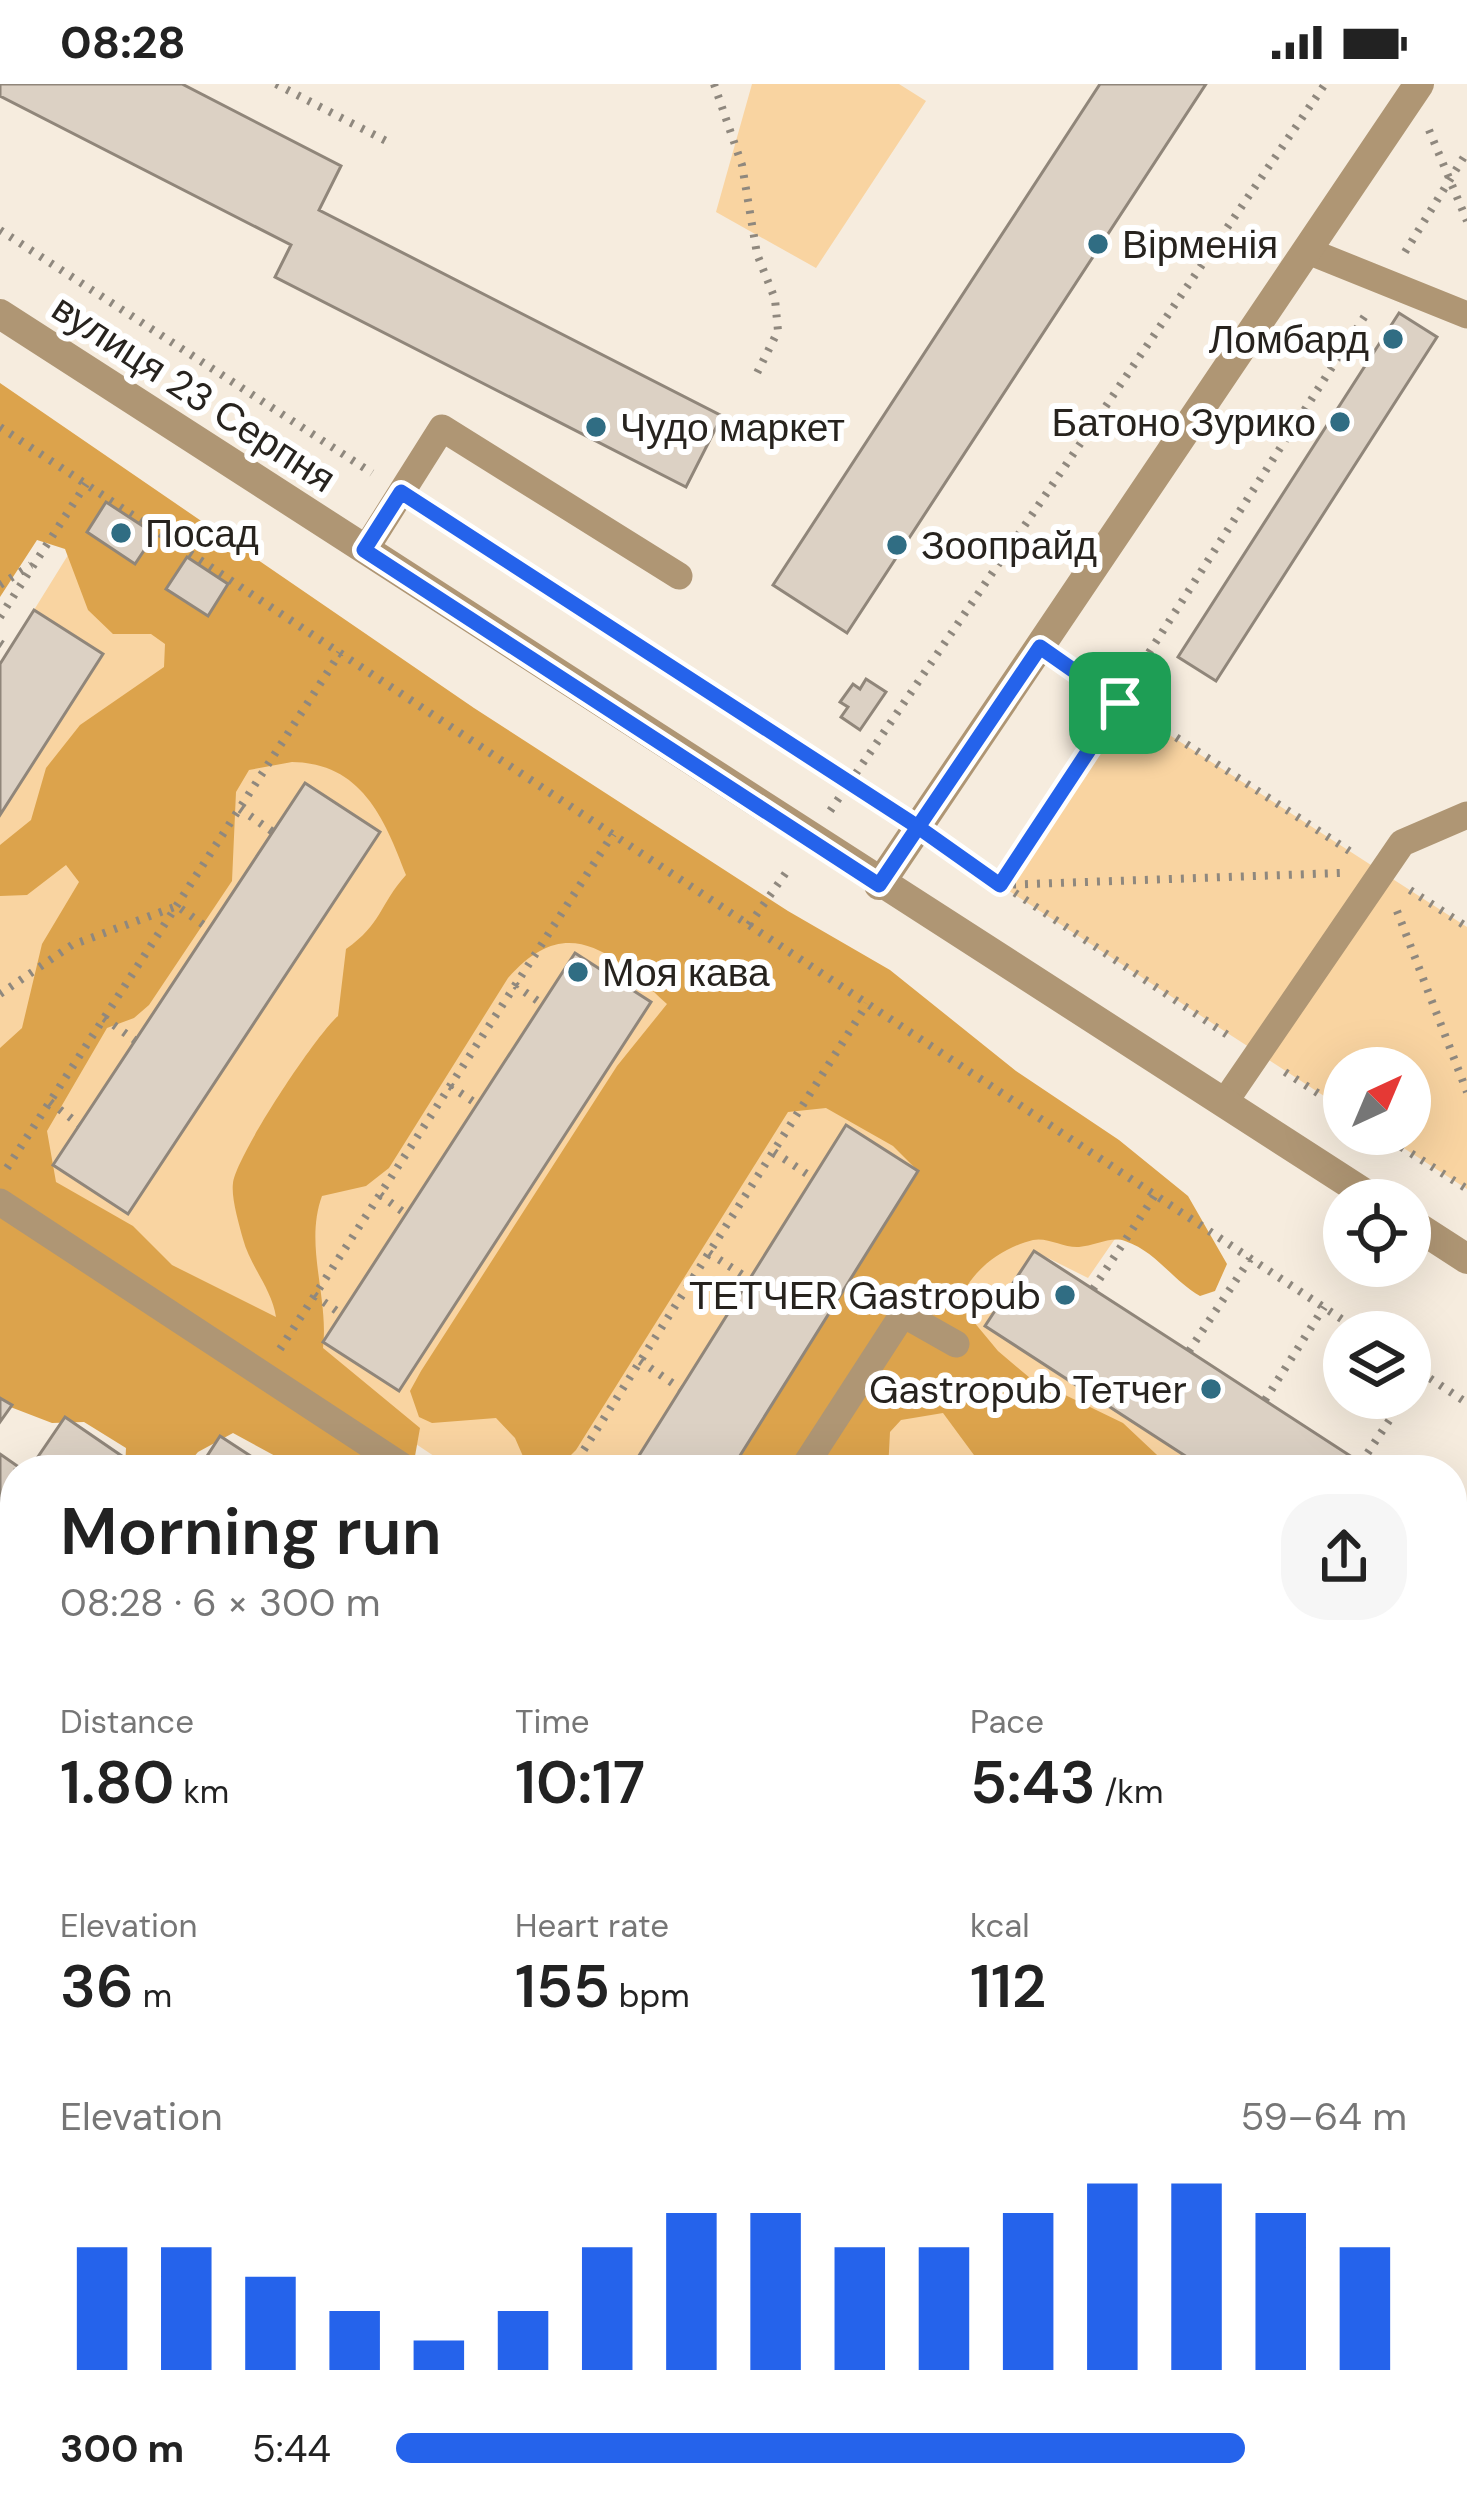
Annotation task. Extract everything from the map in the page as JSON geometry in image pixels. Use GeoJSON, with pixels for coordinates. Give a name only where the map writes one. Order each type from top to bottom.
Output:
{"type":"FeatureCollection","features":[{"type":"Feature","properties":{"kind":"street"},"geometry":{"type":"LineString","coordinates":[[879,885],[1416,89]]}},
{"type":"Feature","properties":{"kind":"street","name":"вулиця 23 Серпня"},"geometry":{"type":"LineString","coordinates":[[0,314],[809,840],[1343,1179]]}},
{"type":"Feature","properties":{"kind":"street"},"geometry":{"type":"LineString","coordinates":[[1431,1236],[1467,1259]]}},
{"type":"Feature","properties":{"kind":"lane"},"geometry":{"type":"LineString","coordinates":[[1308,251],[1467,315]]}},
{"type":"Feature","properties":{"kind":"lane"},"geometry":{"type":"LineString","coordinates":[[364,550],[442,428],[679,576]]}},
{"type":"Feature","properties":{"kind":"lane"},"geometry":{"type":"LineString","coordinates":[[1224,1102],[1402,843],[1467,815]]}},
{"type":"Feature","properties":{"kind":"lane"},"geometry":{"type":"LineString","coordinates":[[0,1202],[385,1455]]}},
{"type":"Feature","properties":{"kind":"lane"},"geometry":{"type":"LineString","coordinates":[[812,1455],[903,1314],[956,1344]]}},
{"type":"Feature","properties":{"kind":"path"},"geometry":{"type":"LineString","coordinates":[[276,84],[392,144]]}},
{"type":"Feature","properties":{"kind":"path"},"geometry":{"type":"LineString","coordinates":[[714,84],[742,165],[757,254],[775,299],[778,331],[757,373]]}},
{"type":"Feature","properties":{"kind":"path"},"geometry":{"type":"LineString","coordinates":[[749,925],[1325,84]]}},
{"type":"Feature","properties":{"kind":"path"},"geometry":{"type":"LineString","coordinates":[[1416,89],[1467,221]]}},
{"type":"Feature","properties":{"kind":"path"},"geometry":{"type":"LineString","coordinates":[[1000,885],[1467,152]]}},
{"type":"Feature","properties":{"kind":"path"},"geometry":{"type":"LineString","coordinates":[[0,230],[1323,1096]]}},
{"type":"Feature","properties":{"kind":"path"},"geometry":{"type":"LineString","coordinates":[[0,427],[1330,1311]]}},
{"type":"Feature","properties":{"kind":"path"},"geometry":{"type":"LineString","coordinates":[[0,617],[86,484]]}},
{"type":"Feature","properties":{"kind":"path"},"geometry":{"type":"LineString","coordinates":[[0,585],[37,561]]}},
{"type":"Feature","properties":{"kind":"path"},"geometry":{"type":"LineString","coordinates":[[1040,647],[1467,927]]}},
{"type":"Feature","properties":{"kind":"path"},"geometry":{"type":"LineString","coordinates":[[0,1180],[340,652]]}},
{"type":"Feature","properties":{"kind":"path"},"geometry":{"type":"LineString","coordinates":[[239,808],[273,832]]}},
{"type":"Feature","properties":{"kind":"path"},"geometry":{"type":"LineString","coordinates":[[263,1375],[613,834]]}},
{"type":"Feature","properties":{"kind":"path"},"geometry":{"type":"LineString","coordinates":[[1000,885],[1382,872]]}},
{"type":"Feature","properties":{"kind":"path"},"geometry":{"type":"LineString","coordinates":[[1382,872],[1467,1092]]}},
{"type":"Feature","properties":{"kind":"path"},"geometry":{"type":"LineString","coordinates":[[176,906],[209,929]]}},
{"type":"Feature","properties":{"kind":"path"},"geometry":{"type":"LineString","coordinates":[[0,994],[72,945],[176,906]]}},
{"type":"Feature","properties":{"kind":"path"},"geometry":{"type":"LineString","coordinates":[[515,985],[542,1004]]}},
{"type":"Feature","properties":{"kind":"path"},"geometry":{"type":"LineString","coordinates":[[580,1455],[867,1004]]}},
{"type":"Feature","properties":{"kind":"path"},"geometry":{"type":"LineString","coordinates":[[104,1018],[136,1041]]}},
{"type":"Feature","properties":{"kind":"path"},"geometry":{"type":"LineString","coordinates":[[450,1086],[477,1104]]}},
{"type":"Feature","properties":{"kind":"path"},"geometry":{"type":"LineString","coordinates":[[50,1102],[80,1125]]}},
{"type":"Feature","properties":{"kind":"path"},"geometry":{"type":"LineString","coordinates":[[773,1152],[813,1178]]}},
{"type":"Feature","properties":{"kind":"path"},"geometry":{"type":"LineString","coordinates":[[1413,1155],[1467,1190]]}},
{"type":"Feature","properties":{"kind":"path"},"geometry":{"type":"LineString","coordinates":[[380,1195],[406,1214]]}},
{"type":"Feature","properties":{"kind":"path"},"geometry":{"type":"LineString","coordinates":[[1093,1289],[1155,1195]]}},
{"type":"Feature","properties":{"kind":"path"},"geometry":{"type":"LineString","coordinates":[[709,1253],[749,1279]]}},
{"type":"Feature","properties":{"kind":"path"},"geometry":{"type":"LineString","coordinates":[[1189,1351],[1250,1259]]}},
{"type":"Feature","properties":{"kind":"path"},"geometry":{"type":"LineString","coordinates":[[314,1295],[341,1314]]}},
{"type":"Feature","properties":{"kind":"path"},"geometry":{"type":"LineString","coordinates":[[1265,1400],[1324,1307]]}},
{"type":"Feature","properties":{"kind":"path"},"geometry":{"type":"LineString","coordinates":[[640,1360],[681,1389]]}},
{"type":"Feature","properties":{"kind":"path"},"geometry":{"type":"LineString","coordinates":[[1431,1379],[1467,1403]]}},
{"type":"Feature","properties":{"kind":"path"},"geometry":{"type":"LineString","coordinates":[[1366,1455],[1389,1419]]}},
{"type":"Feature","properties":{"kind":"shaded area"},"geometry":{"type":"Polygon","coordinates":[[[752,84],[899,84],[926,101],[816,268],[716,212],[752,84]]]}},
{"type":"Feature","properties":{"kind":"shaded area"},"geometry":{"type":"Polygon","coordinates":[[[0,383],[474,708],[788,911],[890,970],[1016,1071],[1119,1140],[1188,1196],[1227,1264],[1215,1291],[1200,1296],[1125,1241],[1079,1247],[1039,1239],[987,1263],[959,1304],[998,1351],[1030,1378],[1123,1423],[1157,1455],[974,1455],[943,1413],[901,1420],[890,1432],[889,1455],[740,1455],[918,1171],[893,1146],[826,1108],[788,1112],[571,1455],[522,1455],[515,1438],[496,1418],[432,1423],[419,1417],[410,1391],[421,1371],[617,1066],[667,1004],[609,955],[570,943],[550,946],[508,978],[389,1168],[366,1186],[322,1196],[315,1233],[323,1348],[420,1428],[415,1455],[273,1455],[233,1433],[196,1455],[126,1455],[126,1448],[84,1422],[52,1423],[0,1403],[0,1048],[22,1028],[42,944],[79,882],[66,865],[27,895],[0,896],[0,845],[31,820],[46,768],[80,725],[164,667],[165,644],[151,634],[113,634],[88,610],[65,549],[37,540],[0,597],[0,383]],[[292,762],[249,770],[236,792],[232,881],[149,1005],[134,1018],[107,1028],[47,1131],[56,1182],[133,1226],[172,1265],[276,1317],[243,1239],[233,1183],[279,1096],[338,1016],[346,949],[374,923],[406,875],[367,797],[336,772],[292,762]]]}},
{"type":"Feature","properties":{"kind":"shaded area"},"geometry":{"type":"Polygon","coordinates":[[[104,497],[1148,1191],[1088,1278],[1034,1251],[985,1326],[1184,1455],[432,1455],[0,1168],[0,815],[103,655],[34,610],[104,497]]]}},
{"type":"Feature","properties":{"kind":"shaded area"},"geometry":{"type":"Polygon","coordinates":[[[1120,703],[1467,927],[1467,1189],[1414,1155],[1431,1155],[1431,1047],[1323,1047],[1323,1095],[1000,885],[1120,703]]]}},
{"type":"Feature","properties":{"kind":"building"},"geometry":{"type":"Polygon","coordinates":[[[0,84],[182,84],[341,166],[319,210],[722,416],[686,487],[275,277],[291,245],[0,96],[0,84]]]}},
{"type":"Feature","properties":{"kind":"building"},"geometry":{"type":"Polygon","coordinates":[[[1100,84],[1206,84],[847,633],[773,585],[1100,84]]]}},
{"type":"Feature","properties":{"kind":"building"},"geometry":{"type":"Polygon","coordinates":[[[1399,313],[1437,337],[1216,681],[1178,657],[1399,313]]]}},
{"type":"Feature","properties":{"kind":"building","name":"Посад"},"geometry":{"type":"Polygon","coordinates":[[[106,502],[155,534],[135,564],[87,532],[106,502]]]}},
{"type":"Feature","properties":{"kind":"building"},"geometry":{"type":"Polygon","coordinates":[[[187,557],[228,584],[208,616],[166,589],[187,557]]]}},
{"type":"Feature","properties":{"kind":"building"},"geometry":{"type":"Polygon","coordinates":[[[34,610],[103,654],[0,815],[0,664],[34,610]]]}},
{"type":"Feature","properties":{"kind":"building"},"geometry":{"type":"Polygon","coordinates":[[[866,679],[886,692],[860,730],[841,717],[848,707],[840,702],[853,684],[860,689],[866,679]]]}},
{"type":"Feature","properties":{"kind":"building"},"geometry":{"type":"Polygon","coordinates":[[[305,783],[380,832],[128,1214],[53,1165],[305,783]]]}},
{"type":"Feature","properties":{"kind":"building"},"geometry":{"type":"Polygon","coordinates":[[[575,953],[651,1002],[399,1391],[323,1342],[575,953]]]}},
{"type":"Feature","properties":{"kind":"building"},"geometry":{"type":"Polygon","coordinates":[[[846,1125],[918,1171],[740,1455],[639,1455],[846,1125]]]}},
{"type":"Feature","properties":{"kind":"building"},"geometry":{"type":"Polygon","coordinates":[[[1034,1251],[1349,1455],[1184,1455],[985,1326],[1034,1251]]]}},
{"type":"Feature","properties":{"kind":"building"},"geometry":{"type":"Polygon","coordinates":[[[0,1398],[12,1405],[0,1422],[0,1398]]]}},
{"type":"Feature","properties":{"kind":"building"},"geometry":{"type":"Polygon","coordinates":[[[65,1417],[120,1455],[39,1455],[65,1417]]]}},
{"type":"Feature","properties":{"kind":"building"},"geometry":{"type":"Polygon","coordinates":[[[220,1436],[249,1455],[208,1455],[220,1436]]]}},
{"type":"Feature","properties":{"kind":"place","name":"Вірменія"},"geometry":{"type":"Point","coordinates":[1098,244]}},
{"type":"Feature","properties":{"kind":"place","name":"Ломбард"},"geometry":{"type":"Point","coordinates":[1393,339]}},
{"type":"Feature","properties":{"kind":"place","name":"Батоно Зурико"},"geometry":{"type":"Point","coordinates":[1340,422]}},
{"type":"Feature","properties":{"kind":"place","name":"Чудо маркет"},"geometry":{"type":"Point","coordinates":[596,427]}},
{"type":"Feature","properties":{"kind":"place","name":"Посад"},"geometry":{"type":"Point","coordinates":[121,533]}},
{"type":"Feature","properties":{"kind":"place","name":"Зоопрайд"},"geometry":{"type":"Point","coordinates":[897,545]}},
{"type":"Feature","properties":{"kind":"place","name":"Моя кава"},"geometry":{"type":"Point","coordinates":[578,972]}},
{"type":"Feature","properties":{"kind":"place","name":"ТЕТЧЕR Gastropub"},"geometry":{"type":"Point","coordinates":[1065,1295]}},
{"type":"Feature","properties":{"kind":"place","name":"Gastropub Teтчеr"},"geometry":{"type":"Point","coordinates":[1211,1389]}},
{"type":"Feature","properties":{"kind":"route"},"geometry":{"type":"LineString","coordinates":[[1120,703],[1000,885],[918,827],[879,885],[364,550],[401,492],[918,827],[1040,647],[1120,703]]}}]}
